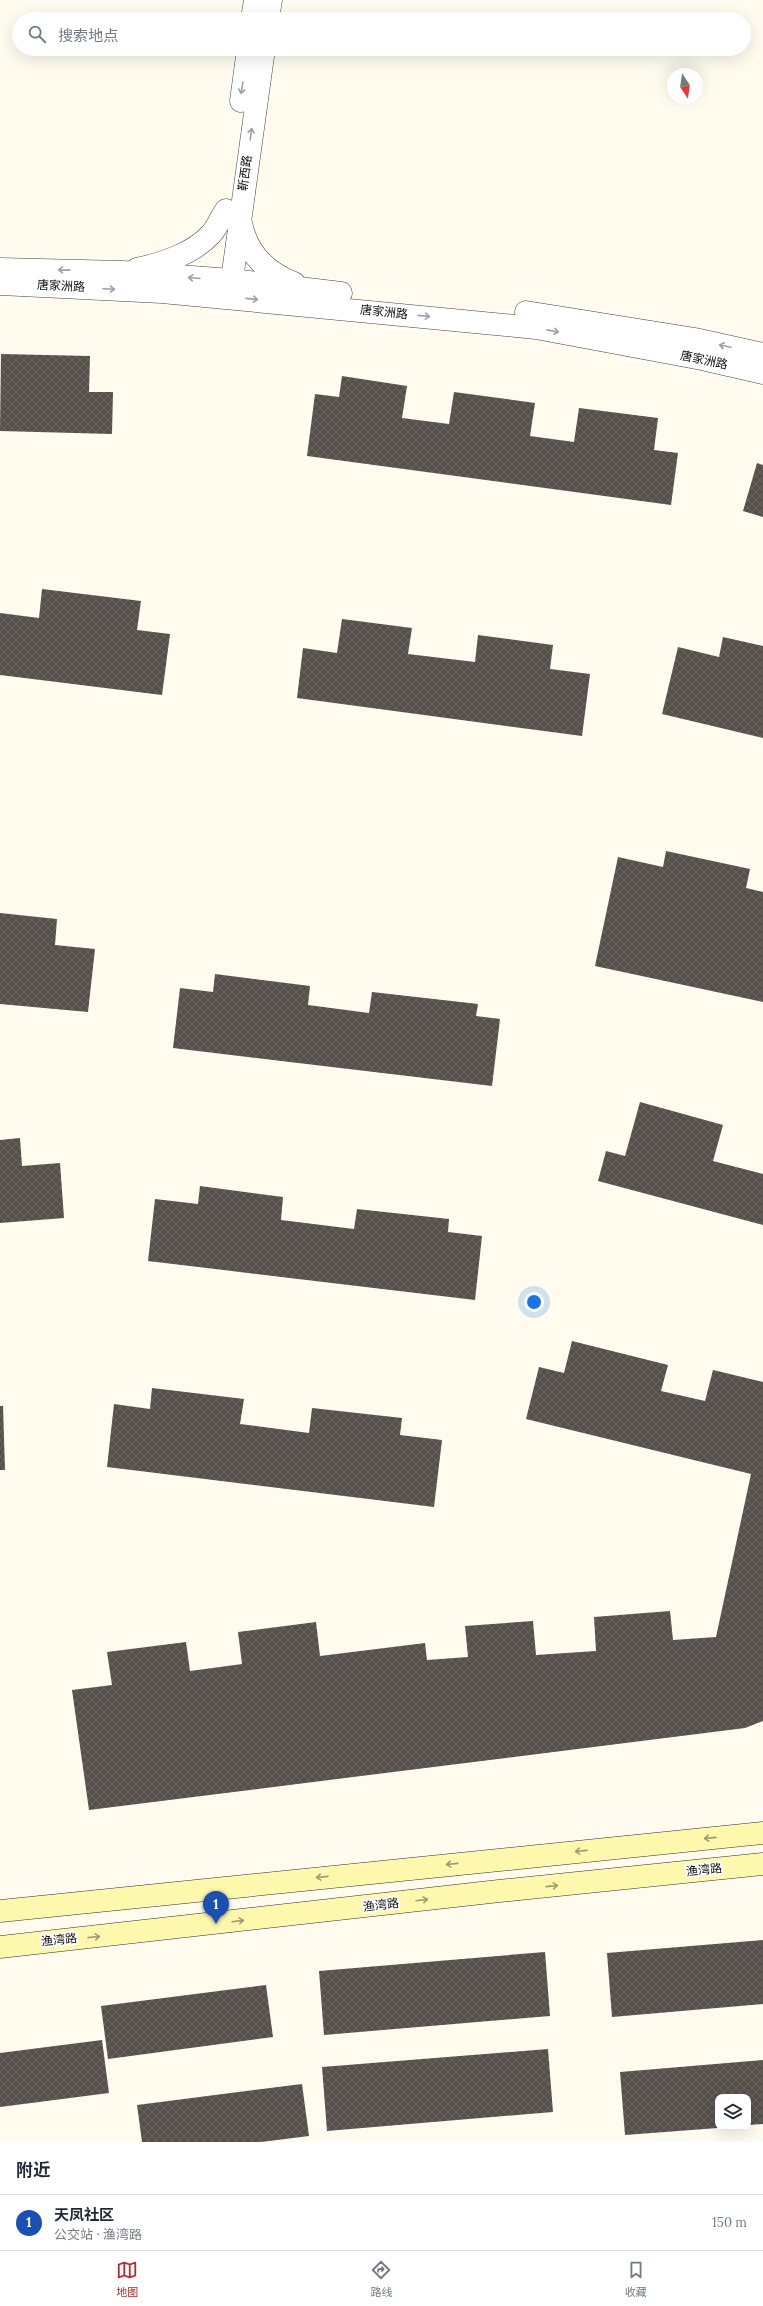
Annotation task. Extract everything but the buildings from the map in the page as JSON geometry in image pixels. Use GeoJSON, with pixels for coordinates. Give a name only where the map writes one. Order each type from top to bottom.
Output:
{"type":"FeatureCollection","features":[{"type":"Feature","properties":{"kind":"main road"},"geometry":{"type":"LineString","coordinates":[[0,1911],[763,1833]]}},
{"type":"Feature","properties":{"kind":"main road","name":"渔湾路"},"geometry":{"type":"LineString","coordinates":[[0,1947],[499,1891],[763,1864]]}},
{"type":"Feature","properties":{"kind":"street"},"geometry":{"type":"LineString","coordinates":[[253,12],[254,0]]}},
{"type":"Feature","properties":{"kind":"street"},"geometry":{"type":"LineString","coordinates":[[269,12],[271,0]]}},
{"type":"Feature","properties":{"kind":"street","name":"靳西路"},"geometry":{"type":"LineString","coordinates":[[223,288],[233,211],[247,56]]}},
{"type":"Feature","properties":{"kind":"street","name":"靳西路"},"geometry":{"type":"LineString","coordinates":[[233,211],[263,56]]}},
{"type":"Feature","properties":{"kind":"street"},"geometry":{"type":"LineString","coordinates":[[123,272],[155,264],[193,248],[212,234],[233,211],[244,240],[257,261],[281,278],[312,290]]}},
{"type":"Feature","properties":{"kind":"street","name":"唐家洲路"},"geometry":{"type":"LineString","coordinates":[[0,269],[123,272],[223,288],[536,328],[702,359],[763,373]]}},
{"type":"Feature","properties":{"kind":"street","name":"唐家洲路"},"geometry":{"type":"LineString","coordinates":[[0,284],[162,292],[223,288],[312,290],[535,313],[695,339],[763,354]]}},
{"type":"Feature","properties":{"kind":"street"},"geometry":{"type":"LineString","coordinates":[[738,1835],[763,1829]]}},
{"type":"Feature","properties":{"kind":"place","name":"天凤社区"},"geometry":{"type":"Point","coordinates":[216,1924]}}]}
